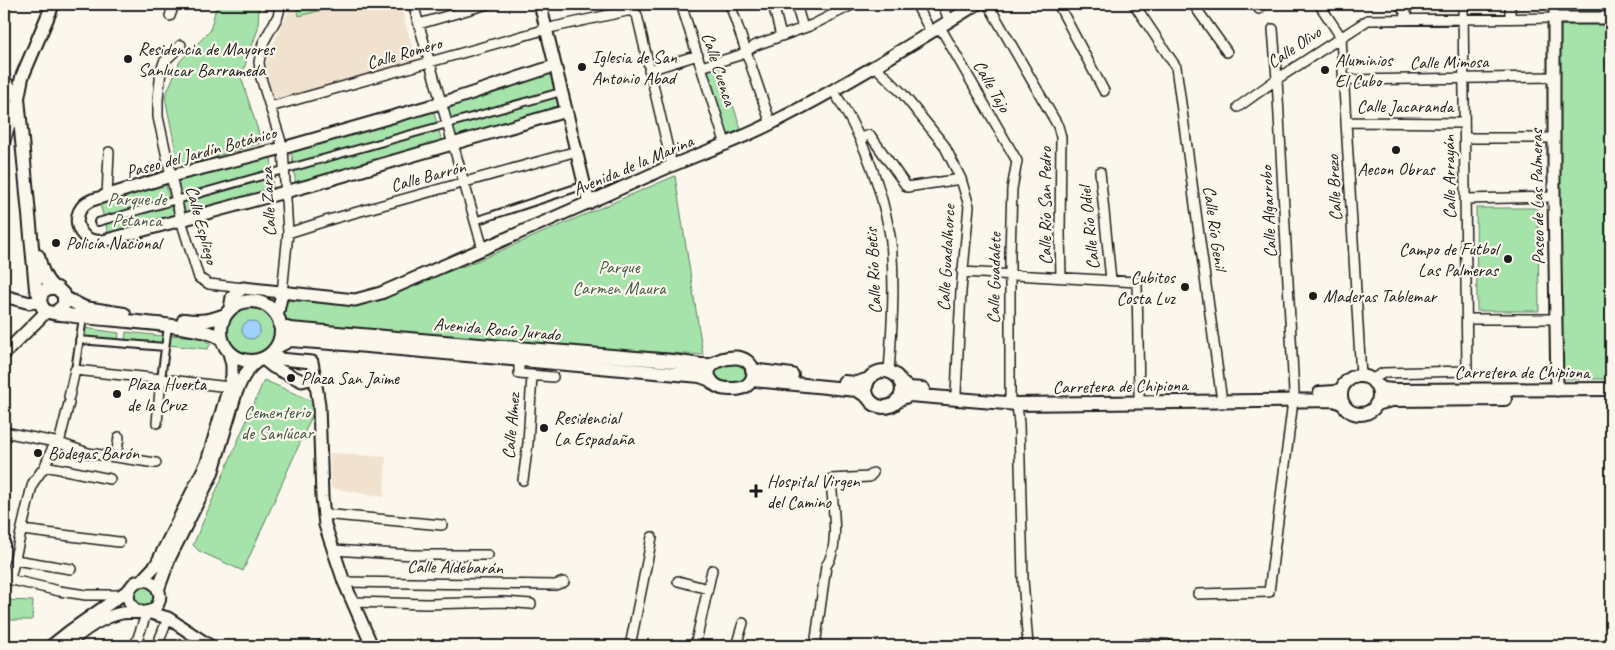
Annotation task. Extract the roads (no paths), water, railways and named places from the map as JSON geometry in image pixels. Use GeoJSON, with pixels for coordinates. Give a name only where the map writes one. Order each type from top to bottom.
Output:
{"type":"FeatureCollection","features":[{"type":"Feature","properties":{"kind":"main road"},"geometry":{"type":"LineString","coordinates":[[30,222],[29,232],[36,289],[46,305],[82,318],[205,331],[218,336],[230,353],[243,360],[267,355],[280,340],[279,316],[264,304],[255,301],[246,301],[229,307],[212,320],[201,322],[85,308],[65,298],[62,292],[48,282],[44,275],[30,222],[18,98],[22,77],[54,4]]}},
{"type":"Feature","properties":{"kind":"main road"},"geometry":{"type":"LineString","coordinates":[[46,305],[45,289],[53,287]]}},
{"type":"Feature","properties":{"kind":"main road"},"geometry":{"type":"LineString","coordinates":[[46,305],[62,308],[65,298]]}},
{"type":"Feature","properties":{"kind":"main road"},"geometry":{"type":"LineString","coordinates":[[221,339],[220,331],[229,307]]}},
{"type":"Feature","properties":{"kind":"main road","name":"Avenida Rocío Jurado"},"geometry":{"type":"LineString","coordinates":[[279,316],[290,329],[712,365]]}},
{"type":"Feature","properties":{"kind":"main road","name":"Avenida Rocío Jurado"},"geometry":{"type":"LineString","coordinates":[[267,355],[290,340],[700,376],[711,380]]}},
{"type":"Feature","properties":{"kind":"main road"},"geometry":{"type":"LineString","coordinates":[[740,358],[749,364],[752,375],[749,385],[738,390],[721,388],[711,380],[709,372],[712,365],[719,359],[740,358]]}},
{"type":"Feature","properties":{"kind":"main road"},"geometry":{"type":"LineString","coordinates":[[880,372],[889,372],[900,382],[901,391],[897,400],[890,405],[882,406],[874,403],[857,390],[752,375],[857,383],[869,379],[880,372]]}},
{"type":"Feature","properties":{"kind":"main road"},"geometry":{"type":"LineString","coordinates":[[868,397],[866,388],[869,379]]}},
{"type":"Feature","properties":{"kind":"main road"},"geometry":{"type":"LineString","coordinates":[[1349,379],[1369,380],[1378,391],[1376,404],[1369,411],[1353,412],[1343,404],[1342,389],[1349,379]]}},
{"type":"Feature","properties":{"kind":"main road","name":"Carretera de Chipiona"},"geometry":{"type":"LineString","coordinates":[[1369,380],[1383,389],[1393,390],[1611,389]]}},
{"type":"Feature","properties":{"kind":"main road","name":"Carretera de Chipiona"},"geometry":{"type":"LineString","coordinates":[[900,382],[909,388],[1013,400],[1221,394],[1335,400],[1343,404]]}},
{"type":"Feature","properties":{"kind":"main road","name":"Carretera de Chipiona"},"geometry":{"type":"LineString","coordinates":[[897,400],[910,395],[1013,400],[1294,397],[1335,392],[1342,389]]}},
{"type":"Feature","properties":{"kind":"main road","name":"Carretera de Chipiona"},"geometry":{"type":"LineString","coordinates":[[1376,404],[1392,400],[1611,398]]}},
{"type":"Feature","properties":{"kind":"street"},"geometry":{"type":"LineString","coordinates":[[170,16],[174,4]]}},
{"type":"Feature","properties":{"kind":"street","name":"Calle Zarza"},"geometry":{"type":"LineString","coordinates":[[279,316],[288,233],[283,148],[261,78],[259,62],[263,43],[278,16],[281,4]]}},
{"type":"Feature","properties":{"kind":"street"},"geometry":{"type":"LineString","coordinates":[[413,4],[483,249]]}},
{"type":"Feature","properties":{"kind":"street"},"geometry":{"type":"LineString","coordinates":[[419,24],[488,4]]}},
{"type":"Feature","properties":{"kind":"street"},"geometry":{"type":"LineString","coordinates":[[540,4],[554,66],[590,203]]}},
{"type":"Feature","properties":{"kind":"street","name":"Calle Cuenca"},"geometry":{"type":"LineString","coordinates":[[681,4],[726,145]]}},
{"type":"Feature","properties":{"kind":"street"},"geometry":{"type":"LineString","coordinates":[[730,4],[770,124]]}},
{"type":"Feature","properties":{"kind":"street"},"geometry":{"type":"LineString","coordinates":[[773,4],[782,36]]}},
{"type":"Feature","properties":{"kind":"street"},"geometry":{"type":"LineString","coordinates":[[796,4],[803,28]]}},
{"type":"Feature","properties":{"kind":"street"},"geometry":{"type":"LineString","coordinates":[[916,4],[940,27]]}},
{"type":"Feature","properties":{"kind":"street"},"geometry":{"type":"LineString","coordinates":[[940,27],[942,4]]}},
{"type":"Feature","properties":{"kind":"street","name":"Calle Río San Pedro"},"geometry":{"type":"LineString","coordinates":[[988,4],[1058,126],[1061,137],[1061,277]]}},
{"type":"Feature","properties":{"kind":"street"},"geometry":{"type":"LineString","coordinates":[[1058,4],[1104,92]]}},
{"type":"Feature","properties":{"kind":"street","name":"Calle Río Genil"},"geometry":{"type":"LineString","coordinates":[[1134,4],[1176,67],[1221,394]]}},
{"type":"Feature","properties":{"kind":"street"},"geometry":{"type":"LineString","coordinates":[[1193,4],[1227,52]]}},
{"type":"Feature","properties":{"kind":"street"},"geometry":{"type":"LineString","coordinates":[[1319,4],[1341,36]]}},
{"type":"Feature","properties":{"kind":"street"},"geometry":{"type":"LineString","coordinates":[[1400,4],[1409,19]]}},
{"type":"Feature","properties":{"kind":"street","name":"Calle Arrayán"},"geometry":{"type":"LineString","coordinates":[[1369,380],[1383,373],[1467,371],[1463,4]]}},
{"type":"Feature","properties":{"kind":"street"},"geometry":{"type":"LineString","coordinates":[[1510,4],[1510,18]]}},
{"type":"Feature","properties":{"kind":"street","name":"Paseo de Las Palmeras"},"geometry":{"type":"LineString","coordinates":[[1554,4],[1554,198],[1557,390]]}},
{"type":"Feature","properties":{"kind":"street"},"geometry":{"type":"LineString","coordinates":[[702,67],[803,28],[849,5]]}},
{"type":"Feature","properties":{"kind":"street","name":"Avenida de la Marina"},"geometry":{"type":"LineString","coordinates":[[282,292],[355,300],[381,293],[672,166],[726,145],[770,124],[875,66],[940,27],[971,5]]}},
{"type":"Feature","properties":{"kind":"street","name":"Calle Romero"},"geometry":{"type":"LineString","coordinates":[[270,107],[546,30],[627,11],[632,11],[637,15],[649,70]]}},
{"type":"Feature","properties":{"kind":"street","name":"Calle Olivo"},"geometry":{"type":"LineString","coordinates":[[1238,108],[1277,79],[1368,20],[1611,18]]}},
{"type":"Feature","properties":{"kind":"street","name":"Calle Tajo"},"geometry":{"type":"LineString","coordinates":[[940,27],[1017,161]]}},
{"type":"Feature","properties":{"kind":"street","name":"Calle Algarrobo"},"geometry":{"type":"LineString","coordinates":[[1198,594],[1269,592],[1294,397],[1277,79],[1272,29]]}},
{"type":"Feature","properties":{"kind":"street","name":"Calle Brezo"},"geometry":{"type":"LineString","coordinates":[[1341,36],[1346,122],[1369,380]]}},
{"type":"Feature","properties":{"kind":"street","name":"Calle Espliego"},"geometry":{"type":"LineString","coordinates":[[181,45],[164,62],[159,82],[158,117],[181,220],[199,278],[209,284],[282,292]]}},
{"type":"Feature","properties":{"kind":"street"},"geometry":{"type":"LineString","coordinates":[[672,166],[649,70],[698,55]]}},
{"type":"Feature","properties":{"kind":"street","name":"Paseo del Jardín Botánico"},"geometry":{"type":"LineString","coordinates":[[554,66],[441,102],[283,148],[171,176],[88,202],[78,214],[79,230],[91,240],[103,241],[312,185],[566,111]]}},
{"type":"Feature","properties":{"kind":"street","name":"Calle Guadalhorce"},"geometry":{"type":"LineString","coordinates":[[875,66],[902,93],[944,145],[961,179],[968,206],[962,272],[956,393]]}},
{"type":"Feature","properties":{"kind":"street"},"geometry":{"type":"LineString","coordinates":[[5,81],[15,83],[22,77]]}},
{"type":"Feature","properties":{"kind":"street","name":"Calle Mimosa"},"geometry":{"type":"LineString","coordinates":[[1344,80],[1554,77]]}},
{"type":"Feature","properties":{"kind":"street"},"geometry":{"type":"LineString","coordinates":[[4,146],[18,98],[5,81]]}},
{"type":"Feature","properties":{"kind":"street","name":"Calle Río Betis"},"geometry":{"type":"LineString","coordinates":[[833,90],[860,138],[880,191],[891,240],[893,284],[889,372]]}},
{"type":"Feature","properties":{"kind":"street"},"geometry":{"type":"LineString","coordinates":[[98,222],[561,92]]}},
{"type":"Feature","properties":{"kind":"street","name":"Calle Jacaranda"},"geometry":{"type":"LineString","coordinates":[[1346,122],[1464,123]]}},
{"type":"Feature","properties":{"kind":"street"},"geometry":{"type":"LineString","coordinates":[[860,138],[870,135],[907,187],[961,179]]}},
{"type":"Feature","properties":{"kind":"street","name":"Calle Jacaranda"},"geometry":{"type":"LineString","coordinates":[[1464,138],[1554,138]]}},
{"type":"Feature","properties":{"kind":"street","name":"Calle Barrón"},"geometry":{"type":"LineString","coordinates":[[288,233],[577,151]]}},
{"type":"Feature","properties":{"kind":"street"},"geometry":{"type":"LineString","coordinates":[[107,196],[109,152]]}},
{"type":"Feature","properties":{"kind":"street","name":"Calle Guadalete"},"geometry":{"type":"LineString","coordinates":[[1017,161],[1012,189],[1010,274],[1013,400],[1019,424],[1023,579],[1028,646]]}},
{"type":"Feature","properties":{"kind":"street","name":"Calle Río Odiel"},"geometry":{"type":"LineString","coordinates":[[1100,172],[1111,280]]}},
{"type":"Feature","properties":{"kind":"street"},"geometry":{"type":"LineString","coordinates":[[475,221],[585,185]]}},
{"type":"Feature","properties":{"kind":"street"},"geometry":{"type":"LineString","coordinates":[[1465,199],[1554,198]]}},
{"type":"Feature","properties":{"kind":"street"},"geometry":{"type":"LineString","coordinates":[[962,272],[1137,282],[1139,396]]}},
{"type":"Feature","properties":{"kind":"street"},"geometry":{"type":"LineString","coordinates":[[222,286],[229,307]]}},
{"type":"Feature","properties":{"kind":"street"},"geometry":{"type":"LineString","coordinates":[[229,307],[243,288]]}},
{"type":"Feature","properties":{"kind":"street"},"geometry":{"type":"LineString","coordinates":[[270,291],[279,316]]}},
{"type":"Feature","properties":{"kind":"street"},"geometry":{"type":"LineString","coordinates":[[4,296],[46,305]]}},
{"type":"Feature","properties":{"kind":"street"},"geometry":{"type":"LineString","coordinates":[[4,354],[46,305]]}},
{"type":"Feature","properties":{"kind":"street"},"geometry":{"type":"LineString","coordinates":[[82,318],[69,400],[57,442],[45,466],[33,483],[15,560],[7,578],[59,591],[86,595],[126,592]]}},
{"type":"Feature","properties":{"kind":"street"},"geometry":{"type":"LineString","coordinates":[[1467,319],[1556,319]]}},
{"type":"Feature","properties":{"kind":"street"},"geometry":{"type":"LineString","coordinates":[[157,423],[168,326]]}},
{"type":"Feature","properties":{"kind":"street"},"geometry":{"type":"LineString","coordinates":[[79,340],[165,347]]}},
{"type":"Feature","properties":{"kind":"street"},"geometry":{"type":"LineString","coordinates":[[51,646],[126,592],[156,565],[200,478],[209,455],[229,388],[232,370],[230,353]]}},
{"type":"Feature","properties":{"kind":"street"},"geometry":{"type":"LineString","coordinates":[[267,355],[280,359],[312,362],[320,405],[323,514],[344,582],[372,646]]}},
{"type":"Feature","properties":{"kind":"street"},"geometry":{"type":"LineString","coordinates":[[267,355],[284,372],[302,381],[315,378]]}},
{"type":"Feature","properties":{"kind":"street"},"geometry":{"type":"LineString","coordinates":[[66,646],[103,620],[124,613],[144,612],[155,608],[170,557],[212,474],[242,380],[248,370],[267,355]]}},
{"type":"Feature","properties":{"kind":"street"},"geometry":{"type":"LineString","coordinates":[[284,372],[288,360]]}},
{"type":"Feature","properties":{"kind":"street","name":"Avenida Rocío Jurado"},"geometry":{"type":"LineString","coordinates":[[519,360],[518,374],[532,375]]}},
{"type":"Feature","properties":{"kind":"street"},"geometry":{"type":"LineString","coordinates":[[75,370],[161,378],[229,388]]}},
{"type":"Feature","properties":{"kind":"street"},"geometry":{"type":"LineString","coordinates":[[532,375],[552,377]]}},
{"type":"Feature","properties":{"kind":"street","name":"Calle Almez"},"geometry":{"type":"LineString","coordinates":[[523,480],[528,443],[532,375]]}},
{"type":"Feature","properties":{"kind":"street"},"geometry":{"type":"LineString","coordinates":[[4,432],[57,442],[88,453],[156,463]]}},
{"type":"Feature","properties":{"kind":"street"},"geometry":{"type":"LineString","coordinates":[[116,457],[119,438]]}},
{"type":"Feature","properties":{"kind":"street"},"geometry":{"type":"LineString","coordinates":[[45,466],[110,479]]}},
{"type":"Feature","properties":{"kind":"street"},"geometry":{"type":"LineString","coordinates":[[815,646],[826,566],[832,558],[834,543],[831,480],[869,477],[873,473]]}},
{"type":"Feature","properties":{"kind":"street"},"geometry":{"type":"LineString","coordinates":[[323,514],[442,525]]}},
{"type":"Feature","properties":{"kind":"street"},"geometry":{"type":"LineString","coordinates":[[22,530],[119,542]]}},
{"type":"Feature","properties":{"kind":"street"},"geometry":{"type":"LineString","coordinates":[[630,646],[652,537]]}},
{"type":"Feature","properties":{"kind":"street"},"geometry":{"type":"LineString","coordinates":[[333,550],[413,555],[488,555]]}},
{"type":"Feature","properties":{"kind":"street"},"geometry":{"type":"LineString","coordinates":[[15,560],[71,568]]}},
{"type":"Feature","properties":{"kind":"street"},"geometry":{"type":"LineString","coordinates":[[695,646],[712,570]]}},
{"type":"Feature","properties":{"kind":"street"},"geometry":{"type":"LineString","coordinates":[[141,580],[151,582],[159,595],[168,618],[157,646]]}},
{"type":"Feature","properties":{"kind":"street"},"geometry":{"type":"LineString","coordinates":[[678,581],[708,588]]}},
{"type":"Feature","properties":{"kind":"street","name":"Calle Aldebarán"},"geometry":{"type":"LineString","coordinates":[[344,582],[555,585],[564,582]]}},
{"type":"Feature","properties":{"kind":"street"},"geometry":{"type":"LineString","coordinates":[[126,592],[130,603],[136,610],[168,618],[210,646]]}},
{"type":"Feature","properties":{"kind":"street"},"geometry":{"type":"LineString","coordinates":[[353,602],[427,604],[504,602],[531,604]]}},
{"type":"Feature","properties":{"kind":"street"},"geometry":{"type":"LineString","coordinates":[[135,646],[144,612]]}},
{"type":"Feature","properties":{"kind":"street"},"geometry":{"type":"LineString","coordinates":[[736,646],[743,623]]}},
{"type":"Feature","properties":{"kind":"street"},"geometry":{"type":"LineString","coordinates":[[1138,646],[1168,646]]}},
{"type":"Feature","properties":{"kind":"water"},"geometry":{"type":"Polygon","coordinates":[[[251,321],[257,324],[260,330],[257,336],[251,339],[245,336],[242,330],[245,324],[251,321]]]}},
{"type":"Feature","properties":{"kind":"place","name":"Residencia de Mayores Sanlucar Barrameda"},"geometry":{"type":"Point","coordinates":[128,59]}},
{"type":"Feature","properties":{"kind":"place","name":"Iglesia de San Antonio Abad"},"geometry":{"type":"Point","coordinates":[582,67]}},
{"type":"Feature","properties":{"kind":"place","name":"Aluminios El Cubo"},"geometry":{"type":"Point","coordinates":[1325,70]}},
{"type":"Feature","properties":{"kind":"place","name":"Aecon Obras"},"geometry":{"type":"Point","coordinates":[1396,150]}},
{"type":"Feature","properties":{"kind":"place","name":"Policía Nacional"},"geometry":{"type":"Point","coordinates":[56,243]}},
{"type":"Feature","properties":{"kind":"place","name":"Campo de Futbol Las Palmeras"},"geometry":{"type":"Point","coordinates":[1508,259]}},
{"type":"Feature","properties":{"kind":"place","name":"Cubitos Costa Luz"},"geometry":{"type":"Point","coordinates":[1185,287]}},
{"type":"Feature","properties":{"kind":"place","name":"Maderas Tablemar"},"geometry":{"type":"Point","coordinates":[1313,296]}},
{"type":"Feature","properties":{"kind":"place","name":"Plaza San Jaime"},"geometry":{"type":"Point","coordinates":[291,378]}},
{"type":"Feature","properties":{"kind":"place","name":"Plaza Huerta de la Cruz"},"geometry":{"type":"Point","coordinates":[117,394]}},
{"type":"Feature","properties":{"kind":"place","name":"Residencial La Espadaña"},"geometry":{"type":"Point","coordinates":[544,428]}},
{"type":"Feature","properties":{"kind":"place","name":"Bodegas Barón"},"geometry":{"type":"Point","coordinates":[38,453]}},
{"type":"Feature","properties":{"kind":"place","name":"Hospital Virgen del Camino"},"geometry":{"type":"Point","coordinates":[756,491]}},
{"type":"Feature","properties":{"kind":"park label","name":"Parque de Petanca"},"geometry":{"type":"Point","coordinates":[137,209]}},
{"type":"Feature","properties":{"kind":"park label","name":"Parque Carmen Maura"},"geometry":{"type":"Point","coordinates":[619,277]}},
{"type":"Feature","properties":{"kind":"park label","name":"Cementerio de Sanlúcar"},"geometry":{"type":"Point","coordinates":[277,422]}}]}
